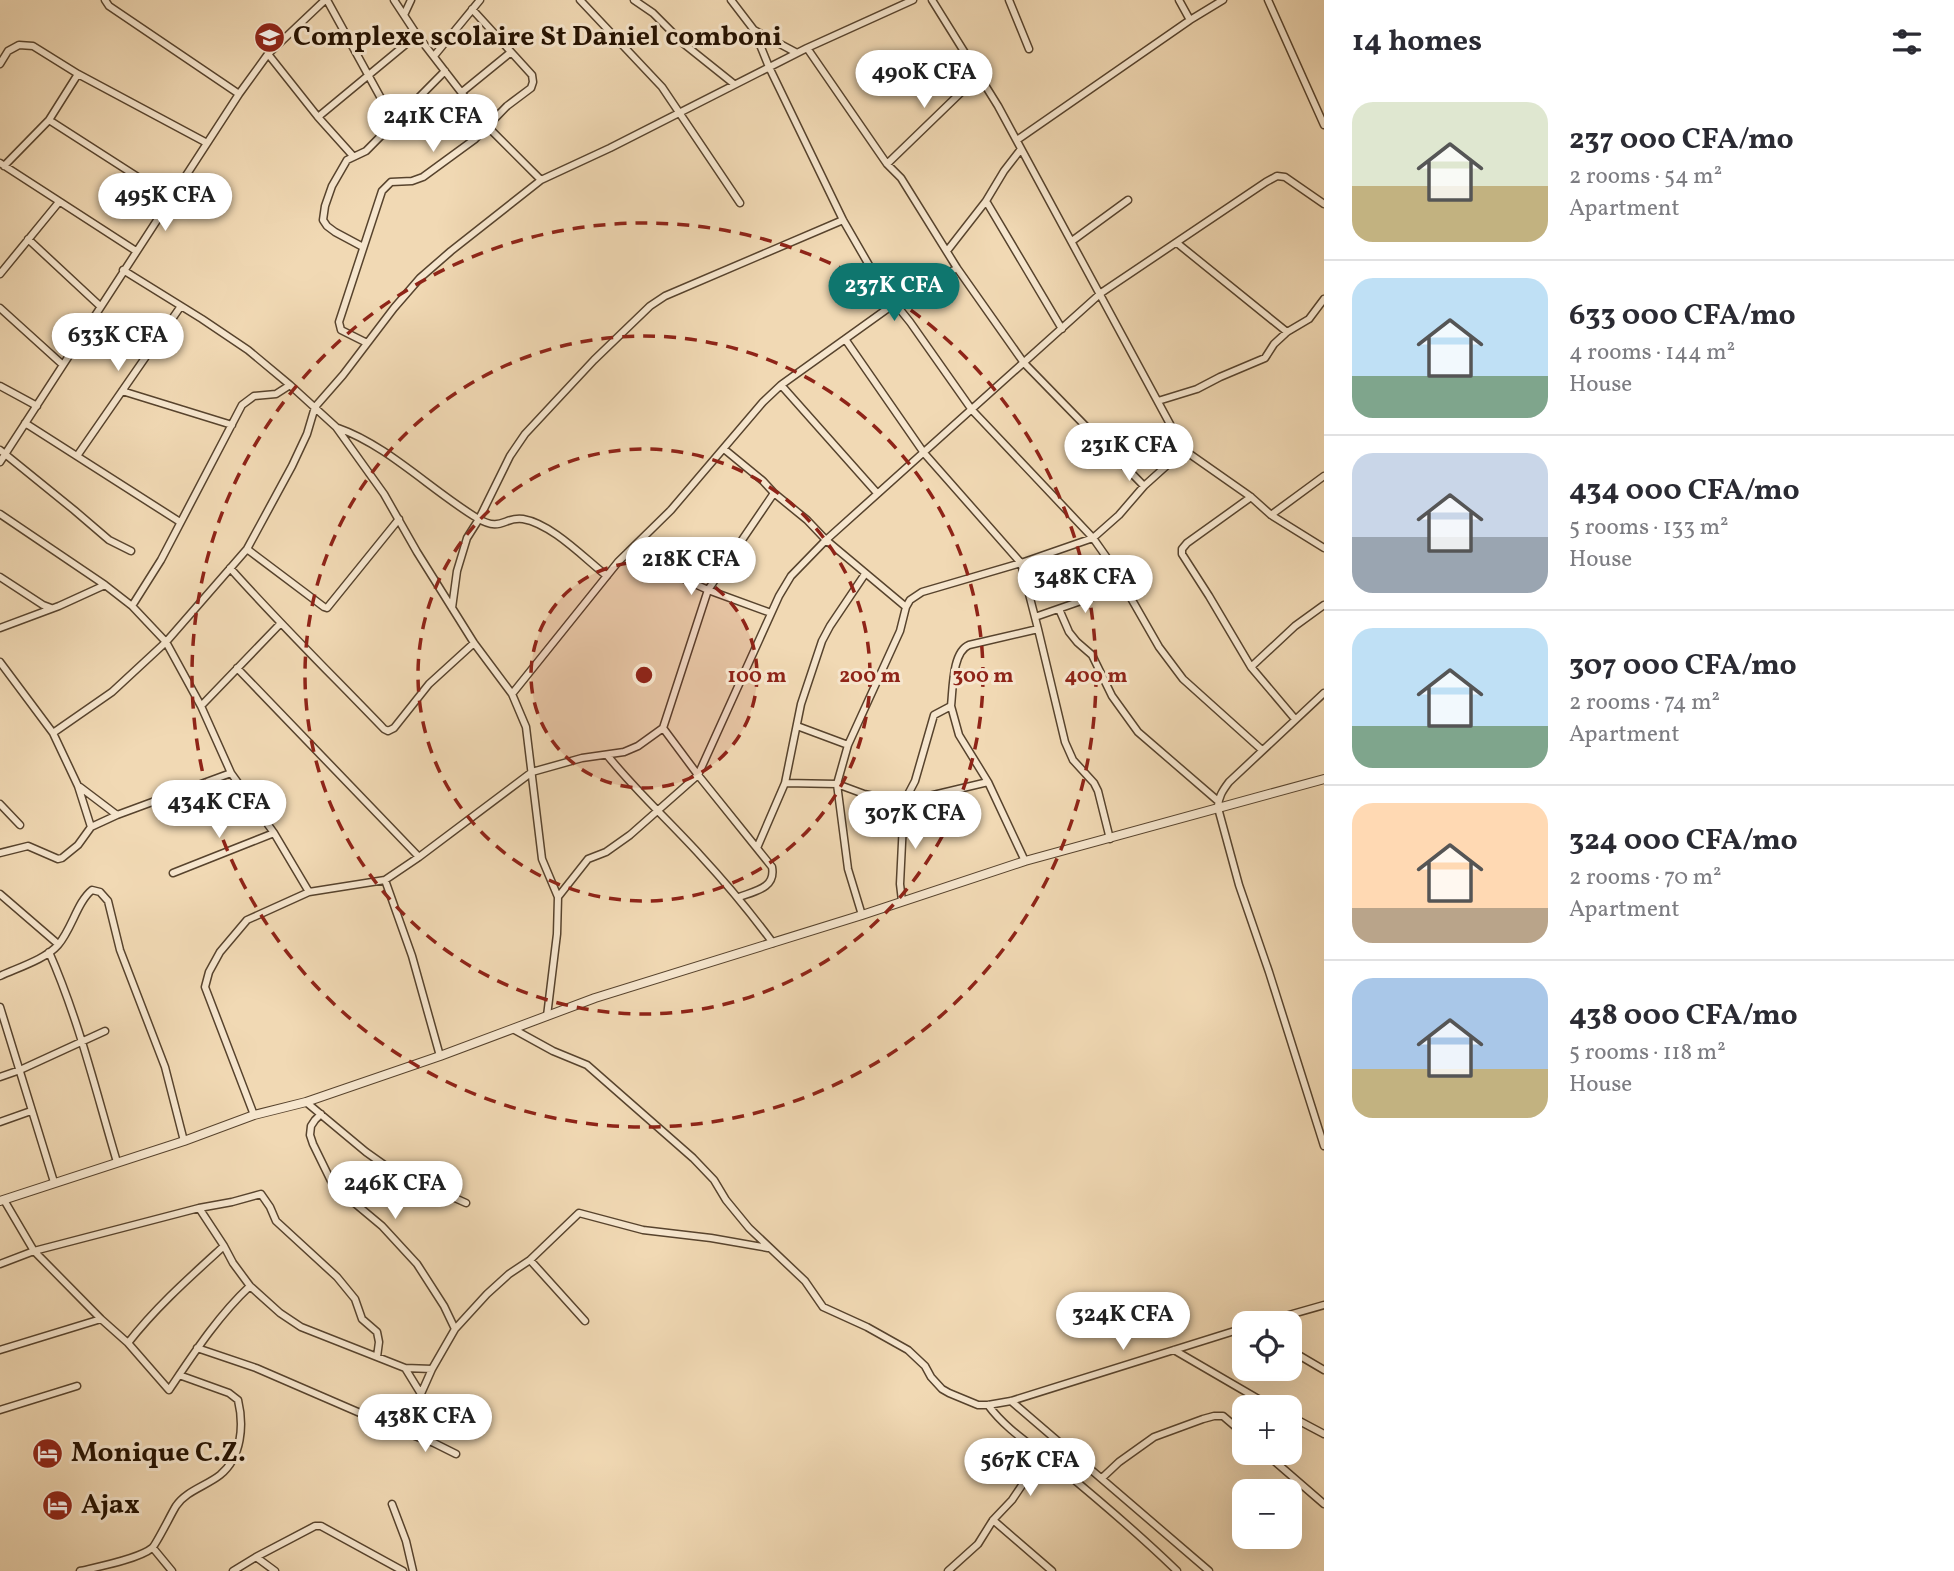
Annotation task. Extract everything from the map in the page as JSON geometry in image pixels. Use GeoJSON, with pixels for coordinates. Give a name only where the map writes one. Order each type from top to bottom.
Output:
{"type":"FeatureCollection","features":[{"type":"Feature","properties":{"kind":"street"},"geometry":{"type":"LineString","coordinates":[[106,0],[108,6],[239,94]]}},
{"type":"Feature","properties":{"kind":"street"},"geometry":{"type":"LineString","coordinates":[[0,462],[3,452],[26,424],[239,94],[268,54],[326,0],[394,121]]}},
{"type":"Feature","properties":{"kind":"street"},"geometry":{"type":"LineString","coordinates":[[394,0],[417,35],[488,127],[541,180]]}},
{"type":"Feature","properties":{"kind":"street"},"geometry":{"type":"LineString","coordinates":[[404,15],[411,0]]}},
{"type":"Feature","properties":{"kind":"street"},"geometry":{"type":"LineString","coordinates":[[434,56],[480,0]]}},
{"type":"Feature","properties":{"kind":"street"},"geometry":{"type":"LineString","coordinates":[[580,0],[662,87],[740,203]]}},
{"type":"Feature","properties":{"kind":"street"},"geometry":{"type":"LineString","coordinates":[[634,0],[653,13],[684,44],[734,84]]}},
{"type":"Feature","properties":{"kind":"street"},"geometry":{"type":"LineString","coordinates":[[731,0],[754,30],[843,220],[864,260],[894,304],[910,322],[972,410],[1093,538],[1159,647],[1183,679],[1262,750]]}},
{"type":"Feature","properties":{"kind":"street"},"geometry":{"type":"LineString","coordinates":[[53,733],[112,692],[166,642],[247,550],[292,466],[315,407],[420,278],[451,251],[541,180],[610,148],[769,66],[913,0]]}},
{"type":"Feature","properties":{"kind":"street"},"geometry":{"type":"LineString","coordinates":[[932,0],[1017,140],[1184,450],[1251,497],[1271,515],[1324,548]]}},
{"type":"Feature","properties":{"kind":"street"},"geometry":{"type":"LineString","coordinates":[[1009,0],[1029,49]]}},
{"type":"Feature","properties":{"kind":"street"},"geometry":{"type":"LineString","coordinates":[[1179,0],[1190,20]]}},
{"type":"Feature","properties":{"kind":"street"},"geometry":{"type":"LineString","coordinates":[[1017,140],[1223,0]]}},
{"type":"Feature","properties":{"kind":"street"},"geometry":{"type":"LineString","coordinates":[[1268,0],[1324,125]]}},
{"type":"Feature","properties":{"kind":"street"},"geometry":{"type":"LineString","coordinates":[[367,344],[341,330],[339,322],[382,191],[391,182],[412,181],[423,177],[459,152],[531,88],[534,82],[532,75],[472,9]]}},
{"type":"Feature","properties":{"kind":"street"},"geometry":{"type":"LineString","coordinates":[[754,30],[797,53]]}},
{"type":"Feature","properties":{"kind":"street"},"geometry":{"type":"LineString","coordinates":[[318,117],[417,35]]}},
{"type":"Feature","properties":{"kind":"street"},"geometry":{"type":"LineString","coordinates":[[0,64],[9,51],[19,45],[33,46],[78,74],[207,143]]}},
{"type":"Feature","properties":{"kind":"street"},"geometry":{"type":"LineString","coordinates":[[807,48],[887,164],[901,178],[957,268],[1024,363],[1144,486]]}},
{"type":"Feature","properties":{"kind":"street"},"geometry":{"type":"LineString","coordinates":[[462,92],[510,52]]}},
{"type":"Feature","properties":{"kind":"street"},"geometry":{"type":"LineString","coordinates":[[268,54],[353,156]]}},
{"type":"Feature","properties":{"kind":"street"},"geometry":{"type":"LineString","coordinates":[[363,247],[335,232],[323,220],[332,186],[347,160],[366,151],[445,71]]}},
{"type":"Feature","properties":{"kind":"street"},"geometry":{"type":"LineString","coordinates":[[78,74],[48,120],[2,165],[136,251]]}},
{"type":"Feature","properties":{"kind":"street"},"geometry":{"type":"LineString","coordinates":[[887,164],[979,75]]}},
{"type":"Feature","properties":{"kind":"street"},"geometry":{"type":"LineString","coordinates":[[48,120],[172,199]]}},
{"type":"Feature","properties":{"kind":"street"},"geometry":{"type":"LineString","coordinates":[[947,251],[986,201],[1021,149]]}},
{"type":"Feature","properties":{"kind":"street"},"geometry":{"type":"LineString","coordinates":[[558,897],[588,859],[606,852],[630,835],[698,775],[791,576],[877,493],[1101,293],[1277,176],[1285,177],[1324,204]]}},
{"type":"Feature","properties":{"kind":"street"},"geometry":{"type":"LineString","coordinates":[[1072,241],[1128,200]]}},
{"type":"Feature","properties":{"kind":"street"},"geometry":{"type":"LineString","coordinates":[[986,201],[1062,329]]}},
{"type":"Feature","properties":{"kind":"street"},"geometry":{"type":"LineString","coordinates":[[0,274],[59,202]]}},
{"type":"Feature","properties":{"kind":"street"},"geometry":{"type":"LineString","coordinates":[[452,608],[457,571],[467,538],[505,466],[525,434],[594,360],[650,306],[665,296],[843,220]]}},
{"type":"Feature","properties":{"kind":"street"},"geometry":{"type":"LineString","coordinates":[[28,239],[100,306]]}},
{"type":"Feature","properties":{"kind":"street"},"geometry":{"type":"LineString","coordinates":[[1177,243],[1287,332]]}},
{"type":"Feature","properties":{"kind":"street"},"geometry":{"type":"LineString","coordinates":[[512,694],[627,553],[671,510],[781,385],[894,304],[957,268]]}},
{"type":"Feature","properties":{"kind":"street"},"geometry":{"type":"LineString","coordinates":[[123,270],[248,350],[336,427],[399,519],[474,643],[512,694],[526,727],[542,859],[558,897],[557,934],[547,1016]]}},
{"type":"Feature","properties":{"kind":"street"},"geometry":{"type":"LineString","coordinates":[[1158,401],[1198,389],[1265,358],[1274,344],[1287,332],[1309,319],[1324,302]]}},
{"type":"Feature","properties":{"kind":"street"},"geometry":{"type":"LineString","coordinates":[[77,456],[181,306]]}},
{"type":"Feature","properties":{"kind":"street"},"geometry":{"type":"LineString","coordinates":[[0,308],[63,365]]}},
{"type":"Feature","properties":{"kind":"street"},"geometry":{"type":"LineString","coordinates":[[845,339],[924,453],[1021,563],[1068,752],[1098,791],[1110,839]]}},
{"type":"Feature","properties":{"kind":"street"},"geometry":{"type":"LineString","coordinates":[[132,607],[148,583],[242,405],[254,396],[276,394],[290,385]]}},
{"type":"Feature","properties":{"kind":"street"},"geometry":{"type":"LineString","coordinates":[[781,385],[877,493]]}},
{"type":"Feature","properties":{"kind":"street"},"geometry":{"type":"LineString","coordinates":[[0,386],[37,406]]}},
{"type":"Feature","properties":{"kind":"street"},"geometry":{"type":"LineString","coordinates":[[122,391],[232,425]]}},
{"type":"Feature","properties":{"kind":"street"},"geometry":{"type":"LineString","coordinates":[[26,424],[180,522]]}},
{"type":"Feature","properties":{"kind":"street"},"geometry":{"type":"LineString","coordinates":[[336,427],[398,461],[479,519],[497,525],[518,519],[533,523],[556,535],[607,576]]}},
{"type":"Feature","properties":{"kind":"street"},"geometry":{"type":"LineString","coordinates":[[724,449],[906,607]]}},
{"type":"Feature","properties":{"kind":"street"},"geometry":{"type":"LineString","coordinates":[[862,915],[848,869],[836,784],[848,745],[900,631],[910,600],[922,592],[1021,563],[1093,538],[1184,450]]}},
{"type":"Feature","properties":{"kind":"street"},"geometry":{"type":"LineString","coordinates":[[3,452],[109,540],[131,551]]}},
{"type":"Feature","properties":{"kind":"street"},"geometry":{"type":"LineString","coordinates":[[1271,515],[1324,476]]}},
{"type":"Feature","properties":{"kind":"street"},"geometry":{"type":"LineString","coordinates":[[254,1115],[205,988],[206,980],[220,952],[247,920],[309,892],[385,880],[532,772],[582,758],[624,752],[638,747],[663,728],[708,590],[774,493]]}},
{"type":"Feature","properties":{"kind":"street"},"geometry":{"type":"LineString","coordinates":[[1251,497],[1187,542],[1182,554],[1251,667],[1295,719]]}},
{"type":"Feature","properties":{"kind":"street"},"geometry":{"type":"LineString","coordinates":[[0,514],[106,585],[166,642],[201,706],[230,772],[274,833],[309,892]]}},
{"type":"Feature","properties":{"kind":"street"},"geometry":{"type":"LineString","coordinates":[[247,550],[327,608],[399,519]]}},
{"type":"Feature","properties":{"kind":"street"},"geometry":{"type":"LineString","coordinates":[[627,553],[708,590],[771,614]]}},
{"type":"Feature","properties":{"kind":"street"},"geometry":{"type":"LineString","coordinates":[[230,568],[280,624],[388,731],[394,728],[429,684],[474,643]]}},
{"type":"Feature","properties":{"kind":"street"},"geometry":{"type":"LineString","coordinates":[[757,848],[785,783],[804,691],[822,641],[865,574]]}},
{"type":"Feature","properties":{"kind":"street"},"geometry":{"type":"LineString","coordinates":[[0,577],[51,608]]}},
{"type":"Feature","properties":{"kind":"street"},"geometry":{"type":"LineString","coordinates":[[0,628],[106,585]]}},
{"type":"Feature","properties":{"kind":"street"},"geometry":{"type":"LineString","coordinates":[[1035,617],[1124,586]]}},
{"type":"Feature","properties":{"kind":"street"},"geometry":{"type":"LineString","coordinates":[[1251,667],[1295,626],[1324,604]]}},
{"type":"Feature","properties":{"kind":"street"},"geometry":{"type":"LineString","coordinates":[[1059,609],[1069,632],[1092,655],[1112,696],[1138,732],[1218,804],[1239,885],[1324,1146]]}},
{"type":"Feature","properties":{"kind":"street"},"geometry":{"type":"LineString","coordinates":[[201,706],[280,624]]}},
{"type":"Feature","properties":{"kind":"street"},"geometry":{"type":"LineString","coordinates":[[1025,861],[988,782],[959,735],[951,706],[957,661],[964,647],[1038,629]]}},
{"type":"Feature","properties":{"kind":"street"},"geometry":{"type":"LineString","coordinates":[[0,662],[53,733],[78,786],[91,827]]}},
{"type":"Feature","properties":{"kind":"street"},"geometry":{"type":"LineString","coordinates":[[237,668],[419,857]]}},
{"type":"Feature","properties":{"kind":"street"},"geometry":{"type":"LineString","coordinates":[[1218,804],[1229,782],[1324,693]]}},
{"type":"Feature","properties":{"kind":"street"},"geometry":{"type":"LineString","coordinates":[[902,901],[900,884],[904,802],[915,781],[934,716],[951,706]]}},
{"type":"Feature","properties":{"kind":"street"},"geometry":{"type":"LineString","coordinates":[[797,726],[848,745]]}},
{"type":"Feature","properties":{"kind":"street"},"geometry":{"type":"LineString","coordinates":[[663,728],[772,867],[771,882],[764,888],[739,897]]}},
{"type":"Feature","properties":{"kind":"street"},"geometry":{"type":"LineString","coordinates":[[607,755],[657,812],[739,897],[773,943]]}},
{"type":"Feature","properties":{"kind":"street"},"geometry":{"type":"LineString","coordinates":[[0,853],[28,846],[62,858],[78,845],[91,827],[230,772]]}},
{"type":"Feature","properties":{"kind":"street"},"geometry":{"type":"LineString","coordinates":[[250,1286],[234,1301],[197,1348],[169,1390],[128,1343],[34,1251],[2,1200],[440,1056],[595,998],[1025,861],[1110,839],[1218,804],[1324,779]]}},
{"type":"Feature","properties":{"kind":"street"},"geometry":{"type":"LineString","coordinates":[[785,783],[836,784],[864,794],[904,802],[988,782]]}},
{"type":"Feature","properties":{"kind":"street"},"geometry":{"type":"LineString","coordinates":[[78,786],[117,815]]}},
{"type":"Feature","properties":{"kind":"street"},"geometry":{"type":"LineString","coordinates":[[0,804],[20,825]]}},
{"type":"Feature","properties":{"kind":"street"},"geometry":{"type":"LineString","coordinates":[[173,873],[274,833]]}},
{"type":"Feature","properties":{"kind":"street"},"geometry":{"type":"LineString","coordinates":[[385,880],[412,956],[440,1056]]}},
{"type":"Feature","properties":{"kind":"street"},"geometry":{"type":"LineString","coordinates":[[0,976],[50,952],[74,920],[84,896],[92,890],[100,892],[108,901],[120,950],[166,1067],[184,1141]]}},
{"type":"Feature","properties":{"kind":"street"},"geometry":{"type":"LineString","coordinates":[[0,894],[58,944]]}},
{"type":"Feature","properties":{"kind":"street"},"geometry":{"type":"LineString","coordinates":[[50,952],[82,1041],[117,1162]]}},
{"type":"Feature","properties":{"kind":"street"},"geometry":{"type":"LineString","coordinates":[[0,1007],[54,1182]]}},
{"type":"Feature","properties":{"kind":"street"},"geometry":{"type":"LineString","coordinates":[[513,1029],[553,1051],[587,1065],[693,1158],[714,1180],[737,1215],[804,1281],[823,1307],[908,1350],[925,1366],[942,1389],[968,1401],[978,1405],[1011,1401],[1232,1332]]}},
{"type":"Feature","properties":{"kind":"street"},"geometry":{"type":"LineString","coordinates":[[0,1077],[105,1031]]}},
{"type":"Feature","properties":{"kind":"street"},"geometry":{"type":"LineString","coordinates":[[306,1101],[390,1169],[466,1203]]}},
{"type":"Feature","properties":{"kind":"street"},"geometry":{"type":"LineString","coordinates":[[0,1122],[31,1111]]}},
{"type":"Feature","properties":{"kind":"street"},"geometry":{"type":"LineString","coordinates":[[321,1114],[311,1126],[310,1135],[333,1185],[382,1226],[417,1264],[455,1329]]}},
{"type":"Feature","properties":{"kind":"street"},"geometry":{"type":"LineString","coordinates":[[0,1264],[34,1251],[261,1194],[276,1221],[337,1277],[355,1299],[362,1320],[377,1332],[377,1357]]}},
{"type":"Feature","properties":{"kind":"street"},"geometry":{"type":"LineString","coordinates":[[198,1208],[250,1286],[280,1313],[301,1327],[405,1368],[432,1369]]}},
{"type":"Feature","properties":{"kind":"street"},"geometry":{"type":"LineString","coordinates":[[404,1432],[432,1369],[455,1329],[487,1294],[530,1260],[579,1213],[643,1230],[711,1238],[770,1249]]}},
{"type":"Feature","properties":{"kind":"street"},"geometry":{"type":"LineString","coordinates":[[128,1343],[173,1292],[224,1246]]}},
{"type":"Feature","properties":{"kind":"street"},"geometry":{"type":"LineString","coordinates":[[530,1260],[585,1321]]}},
{"type":"Feature","properties":{"kind":"street"},"geometry":{"type":"LineString","coordinates":[[1302,1311],[1324,1305]]}},
{"type":"Feature","properties":{"kind":"street"},"geometry":{"type":"LineString","coordinates":[[0,1350],[101,1319]]}},
{"type":"Feature","properties":{"kind":"street"},"geometry":{"type":"LineString","coordinates":[[197,1348],[256,1368],[456,1454]]}},
{"type":"Feature","properties":{"kind":"street"},"geometry":{"type":"LineString","coordinates":[[1174,1350],[1251,1395]]}},
{"type":"Feature","properties":{"kind":"street"},"geometry":{"type":"LineString","coordinates":[[1302,1357],[1324,1370]]}},
{"type":"Feature","properties":{"kind":"street"},"geometry":{"type":"LineString","coordinates":[[405,1368],[421,1394]]}},
{"type":"Feature","properties":{"kind":"street"},"geometry":{"type":"LineString","coordinates":[[80,1571],[125,1560],[153,1548],[177,1505],[195,1489],[225,1470],[234,1457],[239,1445],[242,1422],[237,1400],[229,1393],[179,1375]]}},
{"type":"Feature","properties":{"kind":"street"},"geometry":{"type":"LineString","coordinates":[[0,1410],[78,1386]]}},
{"type":"Feature","properties":{"kind":"street"},"geometry":{"type":"LineString","coordinates":[[1011,1401],[1209,1571]]}},
{"type":"Feature","properties":{"kind":"street"},"geometry":{"type":"LineString","coordinates":[[988,1405],[1000,1421],[1133,1529],[1177,1571]]}},
{"type":"Feature","properties":{"kind":"street"},"geometry":{"type":"LineString","coordinates":[[1102,1478],[1154,1437],[1219,1415],[1232,1423]]}},
{"type":"Feature","properties":{"kind":"street"},"geometry":{"type":"LineString","coordinates":[[1302,1422],[1324,1434]]}},
{"type":"Feature","properties":{"kind":"street"},"geometry":{"type":"LineString","coordinates":[[948,1571],[978,1544],[1043,1454]]}},
{"type":"Feature","properties":{"kind":"street"},"geometry":{"type":"LineString","coordinates":[[1279,1465],[1324,1504]]}},
{"type":"Feature","properties":{"kind":"street"},"geometry":{"type":"LineString","coordinates":[[392,1504],[406,1541],[413,1571]]}},
{"type":"Feature","properties":{"kind":"street"},"geometry":{"type":"LineString","coordinates":[[993,1520],[1052,1571]]}},
{"type":"Feature","properties":{"kind":"street"},"geometry":{"type":"LineString","coordinates":[[233,1571],[315,1526],[321,1526],[403,1571]]}},
{"type":"Feature","properties":{"kind":"street"},"geometry":{"type":"LineString","coordinates":[[153,1548],[172,1571]]}},
{"type":"Feature","properties":{"kind":"street"},"geometry":{"type":"LineString","coordinates":[[256,1557],[275,1571]]}},
{"type":"Feature","properties":{"kind":"place","name":"Complexe scolaire St Daniel comboni"},"geometry":{"type":"Point","coordinates":[270,37]}},
{"type":"Feature","properties":{"kind":"place","name":"Monique C.Z."},"geometry":{"type":"Point","coordinates":[48,1453]}},
{"type":"Feature","properties":{"kind":"place","name":"Ajax"},"geometry":{"type":"Point","coordinates":[58,1505]}}]}
